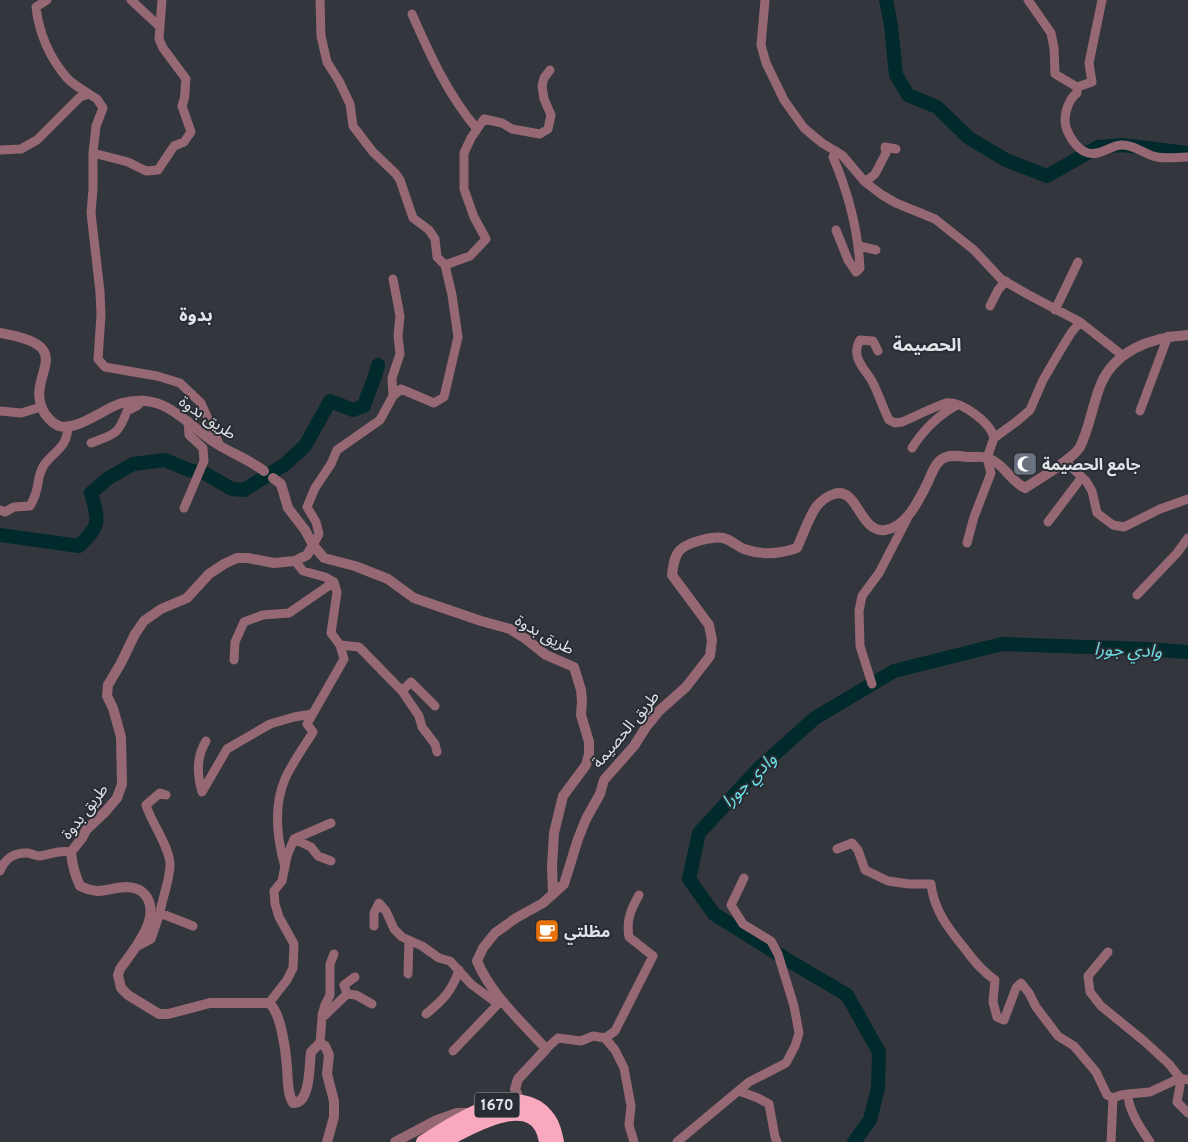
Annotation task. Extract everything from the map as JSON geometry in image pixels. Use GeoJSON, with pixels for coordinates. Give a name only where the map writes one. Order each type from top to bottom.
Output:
{"type":"FeatureCollection","features":[{"type":"Feature","properties":{"kind":"highway","name":"1670"},"geometry":{"type":"LineString","coordinates":[[423,1142],[472,1113],[493,1106],[538,1108],[548,1116],[557,1142]]}},
{"type":"Feature","properties":{"kind":"highway","name":"1670"},"geometry":{"type":"LineString","coordinates":[[443,1142],[474,1125],[521,1107]]}},
{"type":"Feature","properties":{"kind":"highway","name":"1670"},"geometry":{"type":"LineString","coordinates":[[521,1107],[537,1121],[542,1128],[546,1142]]}},
{"type":"Feature","properties":{"kind":"street"},"geometry":{"type":"LineString","coordinates":[[47,0],[36,7],[46,49],[67,79],[97,99],[103,108],[96,126],[91,213],[100,292],[101,315],[98,359],[105,367],[157,376],[180,383],[201,403],[220,446]]}},
{"type":"Feature","properties":{"kind":"street"},"geometry":{"type":"LineString","coordinates":[[131,0],[160,27]]}},
{"type":"Feature","properties":{"kind":"street"},"geometry":{"type":"LineString","coordinates":[[93,153],[128,162],[146,172],[158,170],[174,146],[184,142],[191,132],[182,106],[187,96],[186,79],[163,48],[159,39],[162,0]]}},
{"type":"Feature","properties":{"kind":"street"},"geometry":{"type":"LineString","coordinates":[[285,867],[279,847],[277,828],[280,794],[285,779],[313,732],[307,724],[344,659],[340,645],[331,633],[337,592],[334,582],[325,577],[303,571],[295,561],[307,555],[319,534],[316,522],[307,507],[315,488],[332,464],[337,450],[380,420],[393,396],[401,389],[434,403],[444,397],[458,337],[452,295],[445,265],[437,257],[435,239],[429,230],[413,218],[400,180],[396,174],[373,152],[353,126],[350,104],[327,62],[321,36],[320,0]]}},
{"type":"Feature","properties":{"kind":"street"},"geometry":{"type":"LineString","coordinates":[[765,0],[761,45],[766,63],[784,100],[804,128],[822,143],[842,155],[865,182],[882,195],[896,203],[935,219],[974,250],[1006,281],[1080,322],[1122,355]]}},
{"type":"Feature","properties":{"kind":"street"},"geometry":{"type":"LineString","coordinates":[[1028,0],[1050,33],[1054,48],[1055,74],[1076,87],[1077,93],[1072,96],[1065,120],[1073,141],[1078,148],[1098,153],[1122,145],[1144,150],[1156,157],[1188,157]]}},
{"type":"Feature","properties":{"kind":"street"},"geometry":{"type":"LineString","coordinates":[[1076,87],[1092,82],[1089,63],[1102,0]]}},
{"type":"Feature","properties":{"kind":"street"},"geometry":{"type":"LineString","coordinates":[[412,14],[449,91],[477,129]]}},
{"type":"Feature","properties":{"kind":"street"},"geometry":{"type":"LineString","coordinates":[[445,265],[470,256],[486,239],[474,217],[464,189],[464,153],[484,119],[502,123],[512,129],[540,134],[548,128],[552,115],[544,99],[542,86],[544,78],[550,70]]}},
{"type":"Feature","properties":{"kind":"street"},"geometry":{"type":"LineString","coordinates":[[0,150],[21,149],[37,140],[80,97],[89,94]]}},
{"type":"Feature","properties":{"kind":"street"},"geometry":{"type":"LineString","coordinates":[[865,182],[875,174],[886,153],[885,147],[896,149]]}},
{"type":"Feature","properties":{"kind":"street"},"geometry":{"type":"LineString","coordinates":[[836,151],[833,157],[841,177],[859,246],[860,268],[856,272],[848,260],[836,230]]}},
{"type":"Feature","properties":{"kind":"street"},"geometry":{"type":"LineString","coordinates":[[859,246],[876,250]]}},
{"type":"Feature","properties":{"kind":"street"},"geometry":{"type":"LineString","coordinates":[[1056,310],[1078,262]]}},
{"type":"Feature","properties":{"kind":"street"},"geometry":{"type":"LineString","coordinates":[[393,279],[400,316],[398,336],[400,354],[392,378],[393,396]]}},
{"type":"Feature","properties":{"kind":"street"},"geometry":{"type":"LineString","coordinates":[[990,306],[998,290],[1006,281]]}},
{"type":"Feature","properties":{"kind":"street"},"geometry":{"type":"LineString","coordinates":[[994,438],[1030,410],[1043,380],[1071,333],[1080,322]]}},
{"type":"Feature","properties":{"kind":"street"},"geometry":{"type":"LineString","coordinates":[[0,333],[20,336],[40,346],[46,354],[39,394],[41,408],[57,426],[68,427],[68,435],[58,452],[44,465],[38,476],[36,492],[30,506],[14,507],[5,512],[0,510]]}},
{"type":"Feature","properties":{"kind":"street"},"geometry":{"type":"LineString","coordinates":[[872,684],[860,646],[859,611],[862,596],[879,573],[927,484],[932,471],[942,459],[950,456],[987,458],[999,464],[1016,484],[1025,488],[1079,449],[1089,424],[1100,386],[1113,364],[1122,355],[1168,336],[1188,334]]}},
{"type":"Feature","properties":{"kind":"street"},"geometry":{"type":"LineString","coordinates":[[1140,411],[1168,336]]}},
{"type":"Feature","properties":{"kind":"street"},"geometry":{"type":"LineString","coordinates":[[878,351],[873,341],[860,340],[857,347],[857,356],[874,384],[889,420],[895,423],[902,422],[946,403],[957,405],[988,425],[993,431],[994,438],[987,458],[991,473],[974,517],[967,543]]}},
{"type":"Feature","properties":{"kind":"street"},"geometry":{"type":"LineString","coordinates":[[91,443],[120,429],[127,411],[137,406],[143,400]]}},
{"type":"Feature","properties":{"kind":"street","name":"طريق بدوة"},"geometry":{"type":"LineString","coordinates":[[68,427],[121,404],[143,400],[160,403],[220,446],[241,456],[281,484],[288,508],[324,558],[355,566],[388,579],[414,598],[510,629],[546,655],[574,667],[581,690],[581,716],[589,742],[589,754],[586,765],[563,796],[554,833],[553,894]]}},
{"type":"Feature","properties":{"kind":"street"},"geometry":{"type":"LineString","coordinates":[[912,448],[928,425],[957,405]]}},
{"type":"Feature","properties":{"kind":"street"},"geometry":{"type":"LineString","coordinates":[[0,411],[21,413],[41,408]]}},
{"type":"Feature","properties":{"kind":"street"},"geometry":{"type":"LineString","coordinates":[[184,508],[204,461],[203,448],[189,434],[188,422]]}},
{"type":"Feature","properties":{"kind":"street"},"geometry":{"type":"LineString","coordinates":[[1064,461],[1082,477],[1092,491],[1097,513],[1113,525],[1124,527],[1160,509],[1188,499]]}},
{"type":"Feature","properties":{"kind":"street"},"geometry":{"type":"LineString","coordinates":[[1048,522],[1082,477]]}},
{"type":"Feature","properties":{"kind":"street","name":"طريق الحصيمة"},"geometry":{"type":"LineString","coordinates":[[546,1049],[500,1003],[483,976],[477,961],[483,948],[495,933],[516,918],[543,904],[564,884],[578,839],[586,819],[600,794],[604,780],[634,746],[659,711],[686,687],[710,656],[712,640],[709,626],[672,576],[674,561],[680,550],[697,540],[716,537],[734,542],[742,549],[763,552],[780,554],[797,548],[817,506],[828,496],[839,492],[850,496],[872,528],[884,530],[907,519]]}},
{"type":"Feature","properties":{"kind":"street"},"geometry":{"type":"LineString","coordinates":[[1138,595],[1177,553],[1188,538]]}},
{"type":"Feature","properties":{"kind":"street","name":"طريق بدوة"},"geometry":{"type":"LineString","coordinates":[[269,1003],[210,1003],[183,1008],[168,1014],[159,1014],[128,995],[120,988],[118,975],[145,932],[150,916],[148,898],[136,888],[124,887],[98,892],[80,886],[75,874],[71,852],[86,830],[106,812],[117,798],[122,784],[121,737],[113,708],[107,696],[108,685],[144,621],[160,609],[187,598],[209,574],[237,558],[274,563],[295,561]]}},
{"type":"Feature","properties":{"kind":"street"},"geometry":{"type":"LineString","coordinates":[[234,660],[235,642],[244,622],[263,615],[289,613],[334,582]]}},
{"type":"Feature","properties":{"kind":"street"},"geometry":{"type":"LineString","coordinates":[[340,645],[359,647],[402,690],[418,716],[422,727],[435,744],[437,752]]}},
{"type":"Feature","properties":{"kind":"street"},"geometry":{"type":"LineString","coordinates":[[402,690],[411,682],[434,706]]}},
{"type":"Feature","properties":{"kind":"street"},"geometry":{"type":"LineString","coordinates":[[206,741],[200,750],[198,759],[199,782],[202,792],[227,749],[270,724],[312,714]]}},
{"type":"Feature","properties":{"kind":"street"},"geometry":{"type":"LineString","coordinates":[[136,947],[151,939],[160,913],[169,873],[170,862],[146,805],[160,793],[166,795]]}},
{"type":"Feature","properties":{"kind":"street"},"geometry":{"type":"LineString","coordinates":[[331,823],[294,840],[282,881],[274,891],[279,917],[294,944],[293,968],[288,980],[269,1003],[273,1006],[281,1028],[290,1098],[293,1103],[297,1103],[303,1097],[306,1090],[311,1052],[320,1044],[322,1018],[330,995],[330,964],[334,954]]}},
{"type":"Feature","properties":{"kind":"street"},"geometry":{"type":"LineString","coordinates":[[294,840],[311,847],[318,856],[331,860]]}},
{"type":"Feature","properties":{"kind":"street"},"geometry":{"type":"LineString","coordinates":[[837,849],[852,843],[858,850],[865,870],[888,881],[909,884],[931,884],[932,896],[944,922],[982,972],[995,980],[993,1002],[997,1017],[1004,1020],[1016,988],[1021,983],[1058,1036],[1074,1046],[1096,1072],[1107,1095],[1113,1098],[1128,1094],[1150,1092],[1184,1079]]}},
{"type":"Feature","properties":{"kind":"street"},"geometry":{"type":"LineString","coordinates":[[0,870],[8,858],[17,854],[28,853],[37,856],[58,850],[71,852]]}},
{"type":"Feature","properties":{"kind":"street"},"geometry":{"type":"LineString","coordinates":[[677,1142],[749,1082],[786,1063],[795,1046],[798,1033],[794,1006],[778,954],[771,941],[743,924],[731,905],[744,878]]}},
{"type":"Feature","properties":{"kind":"street"},"geometry":{"type":"LineString","coordinates":[[605,1038],[615,1031],[653,956],[629,937],[627,925],[631,910],[639,895]]}},
{"type":"Feature","properties":{"kind":"street"},"geometry":{"type":"LineString","coordinates":[[374,926],[374,913],[379,903],[386,911],[394,929],[408,940],[422,946],[439,958],[450,962],[471,984],[500,1003],[453,1052]]}},
{"type":"Feature","properties":{"kind":"street"},"geometry":{"type":"LineString","coordinates":[[160,913],[193,926]]}},
{"type":"Feature","properties":{"kind":"street"},"geometry":{"type":"LineString","coordinates":[[408,940],[408,974]]}},
{"type":"Feature","properties":{"kind":"street"},"geometry":{"type":"LineString","coordinates":[[1108,952],[1088,976],[1090,992],[1101,1006],[1144,1041],[1184,1079]]}},
{"type":"Feature","properties":{"kind":"street"},"geometry":{"type":"LineString","coordinates":[[426,1014],[444,999],[454,985],[459,970]]}},
{"type":"Feature","properties":{"kind":"street"},"geometry":{"type":"LineString","coordinates":[[347,994],[344,985],[355,977]]}},
{"type":"Feature","properties":{"kind":"street"},"geometry":{"type":"LineString","coordinates":[[322,1018],[347,994]]}},
{"type":"Feature","properties":{"kind":"street"},"geometry":{"type":"LineString","coordinates":[[347,994],[356,995],[372,1004]]}},
{"type":"Feature","properties":{"kind":"street"},"geometry":{"type":"LineString","coordinates":[[521,1107],[515,1089],[518,1078],[558,1038],[581,1041],[593,1036],[605,1038],[615,1050],[624,1068],[631,1106],[629,1125],[634,1142]]}},
{"type":"Feature","properties":{"kind":"street"},"geometry":{"type":"LineString","coordinates":[[320,1044],[325,1046],[328,1055],[327,1074],[334,1101],[334,1117],[327,1142]]}},
{"type":"Feature","properties":{"kind":"street"},"geometry":{"type":"LineString","coordinates":[[1184,1079],[1180,1086],[1177,1102],[1188,1113]]}},
{"type":"Feature","properties":{"kind":"street"},"geometry":{"type":"LineString","coordinates":[[739,1091],[769,1104],[777,1142]]}},
{"type":"Feature","properties":{"kind":"street"},"geometry":{"type":"LineString","coordinates":[[1128,1094],[1128,1100],[1133,1112],[1150,1142]]}},
{"type":"Feature","properties":{"kind":"street"},"geometry":{"type":"LineString","coordinates":[[1111,1142],[1113,1098]]}},
{"type":"Feature","properties":{"kind":"street"},"geometry":{"type":"LineString","coordinates":[[395,1142],[438,1120],[458,1113],[472,1113]]}},
{"type":"Feature","properties":{"kind":"waterway"},"geometry":{"type":"LineString","coordinates":[[886,0],[891,25],[896,75],[908,95],[937,107],[969,138],[1006,160],[1047,176],[1098,147],[1122,145],[1188,153]]}},
{"type":"Feature","properties":{"kind":"waterway"},"geometry":{"type":"LineString","coordinates":[[0,535],[79,546],[95,527],[97,517],[91,493],[107,479],[133,464],[165,460],[189,470],[206,474],[232,489],[244,490],[284,465],[305,446],[330,401],[353,410],[364,406],[378,365]]}},
{"type":"Feature","properties":{"kind":"waterway","name":"وادي جورا"},"geometry":{"type":"LineString","coordinates":[[854,1142],[870,1120],[878,1088],[879,1052],[847,995],[714,914],[689,879],[699,833],[759,768],[815,718],[894,671],[1002,644],[1188,652]]}},
{"type":"Feature","properties":{"kind":"place","name":"جامع الحصيمة"},"geometry":{"type":"Point","coordinates":[1025,464]}},
{"type":"Feature","properties":{"kind":"place","name":"مظلتي"},"geometry":{"type":"Point","coordinates":[547,931]}},
{"type":"Feature","properties":{"kind":"district","name":"بدوة"},"geometry":{"type":"Point","coordinates":[196,315]}},
{"type":"Feature","properties":{"kind":"district","name":"الحصيمة"},"geometry":{"type":"Point","coordinates":[927,345]}}]}
